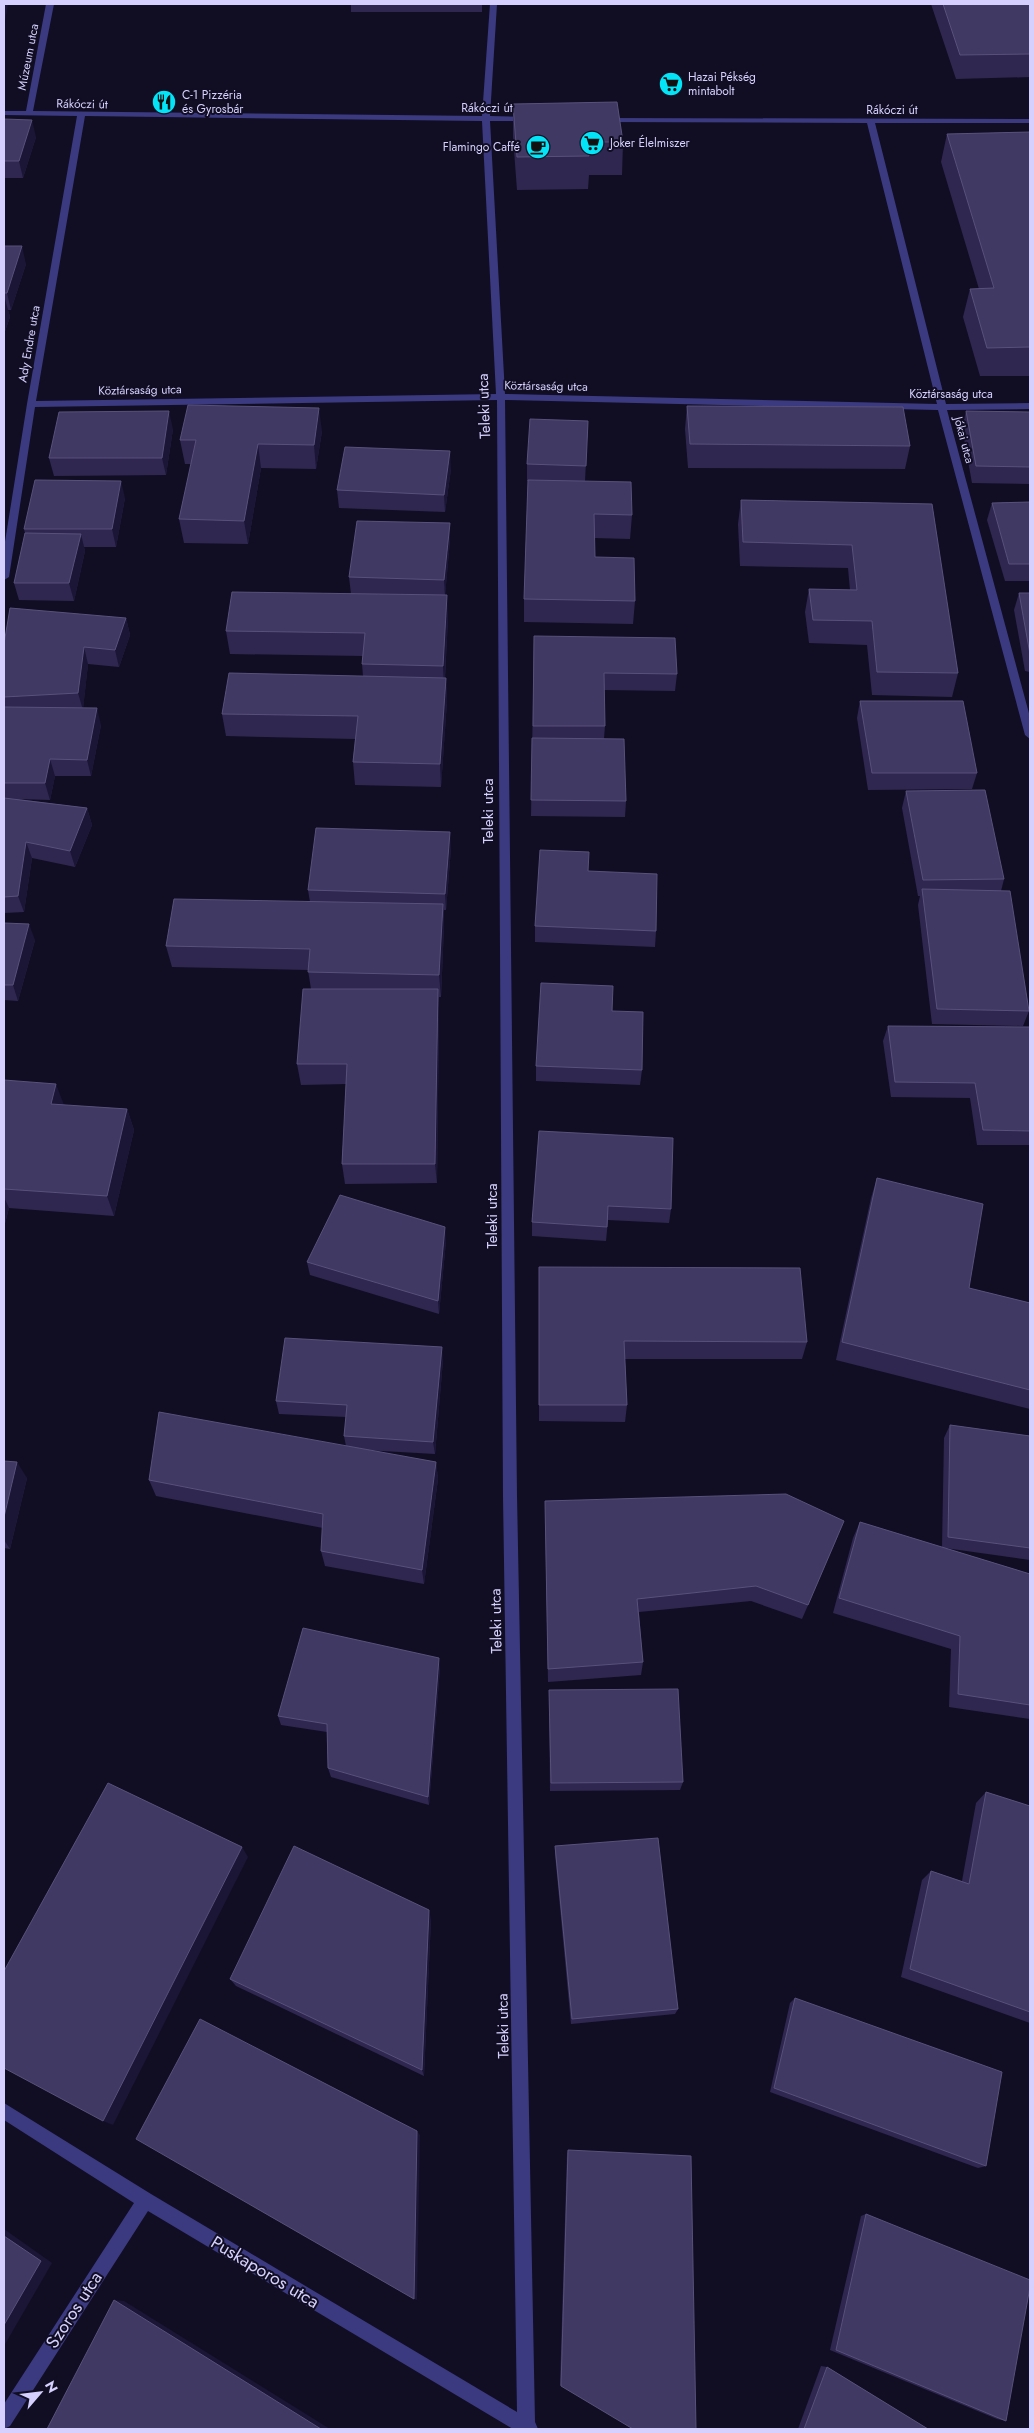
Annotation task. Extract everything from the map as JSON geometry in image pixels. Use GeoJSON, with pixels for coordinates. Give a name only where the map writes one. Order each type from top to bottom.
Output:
{"type":"FeatureCollection","features":[{"type":"Feature","properties":{"kind":"street","name":"Múzeum utca"},"geometry":{"type":"LineString","coordinates":[[29,114],[50,4]]}},
{"type":"Feature","properties":{"kind":"street","name":"Teleki utca"},"geometry":{"type":"LineString","coordinates":[[494,4],[486,119],[501,397],[510,1486],[527,2428]]}},
{"type":"Feature","properties":{"kind":"street","name":"Rákóczi út"},"geometry":{"type":"LineString","coordinates":[[4,114],[536,120]]}},
{"type":"Feature","properties":{"kind":"street","name":"Ady Endre utca"},"geometry":{"type":"LineString","coordinates":[[4,577],[31,404],[81,115]]}},
{"type":"Feature","properties":{"kind":"street","name":"Rákóczi út"},"geometry":{"type":"LineString","coordinates":[[595,120],[1030,121]]}},
{"type":"Feature","properties":{"kind":"street","name":"Jókai utca"},"geometry":{"type":"LineString","coordinates":[[871,122],[942,407],[1030,735]]}},
{"type":"Feature","properties":{"kind":"street","name":"Köztársaság utca"},"geometry":{"type":"LineString","coordinates":[[31,404],[501,397],[942,407],[1030,406]]}},
{"type":"Feature","properties":{"kind":"street","name":"Puskaporos utca"},"geometry":{"type":"LineString","coordinates":[[4,2111],[144,2200],[527,2428]]}},
{"type":"Feature","properties":{"kind":"street","name":"Szoros utca"},"geometry":{"type":"LineString","coordinates":[[4,2420],[144,2200]]}},
{"type":"Feature","properties":{"kind":"building"},"geometry":{"type":"Polygon","coordinates":[[[943,4],[1030,4],[1030,54],[960,55],[943,4]]]}},
{"type":"Feature","properties":{"kind":"building"},"geometry":{"type":"Polygon","coordinates":[[[617,102],[623,142],[588,142],[589,156],[517,157],[513,104],[617,102]]]}},
{"type":"Feature","properties":{"kind":"building"},"geometry":{"type":"Polygon","coordinates":[[[4,119],[32,120],[19,161],[4,161],[4,119]]]}},
{"type":"Feature","properties":{"kind":"building"},"geometry":{"type":"Polygon","coordinates":[[[1030,132],[1030,347],[987,348],[970,289],[994,288],[947,134],[1030,132]]]}},
{"type":"Feature","properties":{"kind":"building"},"geometry":{"type":"Polygon","coordinates":[[[4,246],[22,246],[7,293],[4,293],[4,246]]]}},
{"type":"Feature","properties":{"kind":"building"},"geometry":{"type":"Polygon","coordinates":[[[188,405],[319,408],[314,445],[258,444],[244,521],[179,519],[196,440],[180,440],[188,405]]]}},
{"type":"Feature","properties":{"kind":"building"},"geometry":{"type":"Polygon","coordinates":[[[687,406],[903,407],[910,446],[690,444],[687,406]]]}},
{"type":"Feature","properties":{"kind":"building"},"geometry":{"type":"Polygon","coordinates":[[[169,411],[162,458],[49,458],[59,412],[169,411]]]}},
{"type":"Feature","properties":{"kind":"building"},"geometry":{"type":"Polygon","coordinates":[[[966,411],[1030,412],[1030,467],[976,466],[966,411]]]}},
{"type":"Feature","properties":{"kind":"building"},"geometry":{"type":"Polygon","coordinates":[[[530,419],[588,421],[586,466],[527,464],[530,419]]]}},
{"type":"Feature","properties":{"kind":"building"},"geometry":{"type":"Polygon","coordinates":[[[345,447],[450,451],[444,495],[337,490],[345,447]]]}},
{"type":"Feature","properties":{"kind":"building"},"geometry":{"type":"Polygon","coordinates":[[[35,480],[121,481],[112,529],[24,529],[35,480]]]}},
{"type":"Feature","properties":{"kind":"building"},"geometry":{"type":"Polygon","coordinates":[[[528,480],[631,482],[632,515],[594,514],[595,557],[634,558],[635,601],[524,599],[528,480]]]}},
{"type":"Feature","properties":{"kind":"building"},"geometry":{"type":"Polygon","coordinates":[[[741,500],[932,504],[958,673],[877,672],[872,621],[813,620],[809,589],[857,590],[852,545],[743,542],[741,500]]]}},
{"type":"Feature","properties":{"kind":"building"},"geometry":{"type":"Polygon","coordinates":[[[1030,502],[1030,564],[1009,564],[992,503],[1030,502]]]}},
{"type":"Feature","properties":{"kind":"building"},"geometry":{"type":"Polygon","coordinates":[[[357,521],[450,523],[444,580],[349,577],[357,521]]]}},
{"type":"Feature","properties":{"kind":"building"},"geometry":{"type":"Polygon","coordinates":[[[25,533],[81,534],[69,583],[14,583],[25,533]]]}},
{"type":"Feature","properties":{"kind":"building"},"geometry":{"type":"Polygon","coordinates":[[[232,592],[447,595],[443,666],[362,664],[365,633],[226,631],[232,592]]]}},
{"type":"Feature","properties":{"kind":"building"},"geometry":{"type":"Polygon","coordinates":[[[1019,593],[1030,593],[1030,654],[1019,593]]]}},
{"type":"Feature","properties":{"kind":"building"},"geometry":{"type":"Polygon","coordinates":[[[10,608],[126,618],[115,650],[84,647],[78,693],[4,697],[4,644],[10,608]]]}},
{"type":"Feature","properties":{"kind":"building"},"geometry":{"type":"Polygon","coordinates":[[[534,636],[675,638],[677,674],[604,673],[605,726],[533,726],[534,636]]]}},
{"type":"Feature","properties":{"kind":"building"},"geometry":{"type":"Polygon","coordinates":[[[229,673],[446,678],[440,764],[353,762],[358,716],[222,714],[229,673]]]}},
{"type":"Feature","properties":{"kind":"building"},"geometry":{"type":"Polygon","coordinates":[[[860,701],[963,701],[977,773],[872,773],[860,701]]]}},
{"type":"Feature","properties":{"kind":"building"},"geometry":{"type":"Polygon","coordinates":[[[4,707],[97,708],[87,760],[50,759],[45,783],[4,783],[4,707]]]}},
{"type":"Feature","properties":{"kind":"building"},"geometry":{"type":"Polygon","coordinates":[[[532,738],[624,739],[626,801],[531,800],[532,738]]]}},
{"type":"Feature","properties":{"kind":"building"},"geometry":{"type":"Polygon","coordinates":[[[985,790],[1004,879],[923,880],[906,791],[985,790]]]}},
{"type":"Feature","properties":{"kind":"building"},"geometry":{"type":"Polygon","coordinates":[[[4,798],[87,808],[70,851],[26,842],[18,896],[4,897],[4,798]]]}},
{"type":"Feature","properties":{"kind":"building"},"geometry":{"type":"Polygon","coordinates":[[[316,828],[450,832],[445,894],[308,890],[316,828]]]}},
{"type":"Feature","properties":{"kind":"building"},"geometry":{"type":"Polygon","coordinates":[[[540,850],[589,852],[588,871],[657,874],[656,931],[535,926],[540,850]]]}},
{"type":"Feature","properties":{"kind":"building"},"geometry":{"type":"Polygon","coordinates":[[[922,889],[1010,891],[1029,1011],[937,1009],[922,889]]]}},
{"type":"Feature","properties":{"kind":"building"},"geometry":{"type":"Polygon","coordinates":[[[174,899],[443,904],[439,975],[308,972],[310,949],[166,946],[174,899]]]}},
{"type":"Feature","properties":{"kind":"building"},"geometry":{"type":"Polygon","coordinates":[[[4,923],[29,924],[13,985],[4,985],[4,923]]]}},
{"type":"Feature","properties":{"kind":"building"},"geometry":{"type":"Polygon","coordinates":[[[541,983],[613,986],[612,1011],[643,1012],[642,1070],[536,1066],[541,983]]]}},
{"type":"Feature","properties":{"kind":"building"},"geometry":{"type":"Polygon","coordinates":[[[303,989],[438,989],[435,1164],[342,1164],[347,1064],[297,1064],[303,989]]]}},
{"type":"Feature","properties":{"kind":"building"},"geometry":{"type":"Polygon","coordinates":[[[888,1026],[1030,1027],[1030,1131],[983,1130],[975,1083],[895,1082],[888,1026]]]}},
{"type":"Feature","properties":{"kind":"building"},"geometry":{"type":"Polygon","coordinates":[[[4,1080],[56,1084],[51,1104],[127,1109],[107,1196],[4,1189],[4,1080]]]}},
{"type":"Feature","properties":{"kind":"building"},"geometry":{"type":"Polygon","coordinates":[[[539,1131],[673,1138],[671,1209],[608,1206],[607,1227],[532,1222],[539,1131]]]}},
{"type":"Feature","properties":{"kind":"building"},"geometry":{"type":"Polygon","coordinates":[[[877,1178],[983,1204],[969,1288],[1030,1303],[1030,1390],[842,1342],[877,1178]]]}},
{"type":"Feature","properties":{"kind":"building"},"geometry":{"type":"Polygon","coordinates":[[[340,1195],[445,1227],[438,1301],[307,1262],[340,1195]]]}},
{"type":"Feature","properties":{"kind":"building"},"geometry":{"type":"Polygon","coordinates":[[[539,1267],[800,1268],[807,1342],[624,1341],[627,1405],[539,1405],[539,1267]]]}},
{"type":"Feature","properties":{"kind":"building"},"geometry":{"type":"Polygon","coordinates":[[[285,1338],[442,1347],[433,1442],[344,1436],[347,1405],[276,1401],[285,1338]]]}},
{"type":"Feature","properties":{"kind":"building"},"geometry":{"type":"Polygon","coordinates":[[[159,1412],[436,1462],[422,1570],[321,1551],[323,1514],[149,1480],[159,1412]]]}},
{"type":"Feature","properties":{"kind":"building"},"geometry":{"type":"Polygon","coordinates":[[[950,1425],[1030,1436],[1030,1548],[948,1537],[950,1425]]]}},
{"type":"Feature","properties":{"kind":"building"},"geometry":{"type":"Polygon","coordinates":[[[4,1461],[17,1462],[4,1517],[4,1461]]]}},
{"type":"Feature","properties":{"kind":"building"},"geometry":{"type":"Polygon","coordinates":[[[786,1494],[844,1521],[808,1605],[756,1586],[637,1599],[643,1662],[548,1669],[545,1501],[786,1494]]]}},
{"type":"Feature","properties":{"kind":"building"},"geometry":{"type":"Polygon","coordinates":[[[860,1522],[1030,1574],[1030,1705],[958,1694],[960,1636],[839,1598],[860,1522]]]}},
{"type":"Feature","properties":{"kind":"building"},"geometry":{"type":"Polygon","coordinates":[[[303,1628],[439,1658],[428,1797],[328,1768],[327,1724],[278,1716],[303,1628]]]}},
{"type":"Feature","properties":{"kind":"building"},"geometry":{"type":"Polygon","coordinates":[[[678,1689],[683,1782],[551,1783],[549,1690],[678,1689]]]}},
{"type":"Feature","properties":{"kind":"building"},"geometry":{"type":"Polygon","coordinates":[[[108,1783],[242,1847],[103,2121],[4,2068],[4,1971],[108,1783]]]}},
{"type":"Feature","properties":{"kind":"building"},"geometry":{"type":"Polygon","coordinates":[[[986,1792],[1030,1806],[1030,2012],[910,1969],[931,1871],[969,1884],[986,1792]]]}},
{"type":"Feature","properties":{"kind":"building"},"geometry":{"type":"Polygon","coordinates":[[[658,1838],[678,2009],[572,2019],[555,1846],[658,1838]]]}},
{"type":"Feature","properties":{"kind":"building"},"geometry":{"type":"Polygon","coordinates":[[[294,1846],[429,1910],[422,2070],[230,1979],[294,1846]]]}},
{"type":"Feature","properties":{"kind":"building"},"geometry":{"type":"Polygon","coordinates":[[[795,1998],[1002,2072],[986,2166],[774,2088],[795,1998]]]}},
{"type":"Feature","properties":{"kind":"building"},"geometry":{"type":"Polygon","coordinates":[[[200,2019],[417,2131],[414,2299],[136,2139],[200,2019]]]}},
{"type":"Feature","properties":{"kind":"building"},"geometry":{"type":"Polygon","coordinates":[[[568,2150],[691,2156],[696,2429],[633,2429],[561,2386],[568,2150]]]}},
{"type":"Feature","properties":{"kind":"building"},"geometry":{"type":"Polygon","coordinates":[[[866,2214],[1030,2280],[1006,2421],[836,2350],[866,2214]]]}},
{"type":"Feature","properties":{"kind":"building"},"geometry":{"type":"Polygon","coordinates":[[[4,2236],[41,2261],[4,2325],[4,2236]]]}},
{"type":"Feature","properties":{"kind":"building"},"geometry":{"type":"Polygon","coordinates":[[[114,2300],[321,2429],[47,2429],[114,2300]]]}},
{"type":"Feature","properties":{"kind":"building"},"geometry":{"type":"Polygon","coordinates":[[[827,2367],[928,2429],[804,2429],[827,2367]]]}},
{"type":"Feature","properties":{"kind":"place","name":"Hazai Pékség mintabolt"},"geometry":{"type":"Point","coordinates":[671,84]}},
{"type":"Feature","properties":{"kind":"place","name":"C-1 Pizzéria és Gyrosbár"},"geometry":{"type":"Point","coordinates":[164,102]}},
{"type":"Feature","properties":{"kind":"place","name":"Joker Élelmiszer"},"geometry":{"type":"Point","coordinates":[592,143]}},
{"type":"Feature","properties":{"kind":"place","name":"Flamingo Caffé"},"geometry":{"type":"Point","coordinates":[538,147]}}]}
